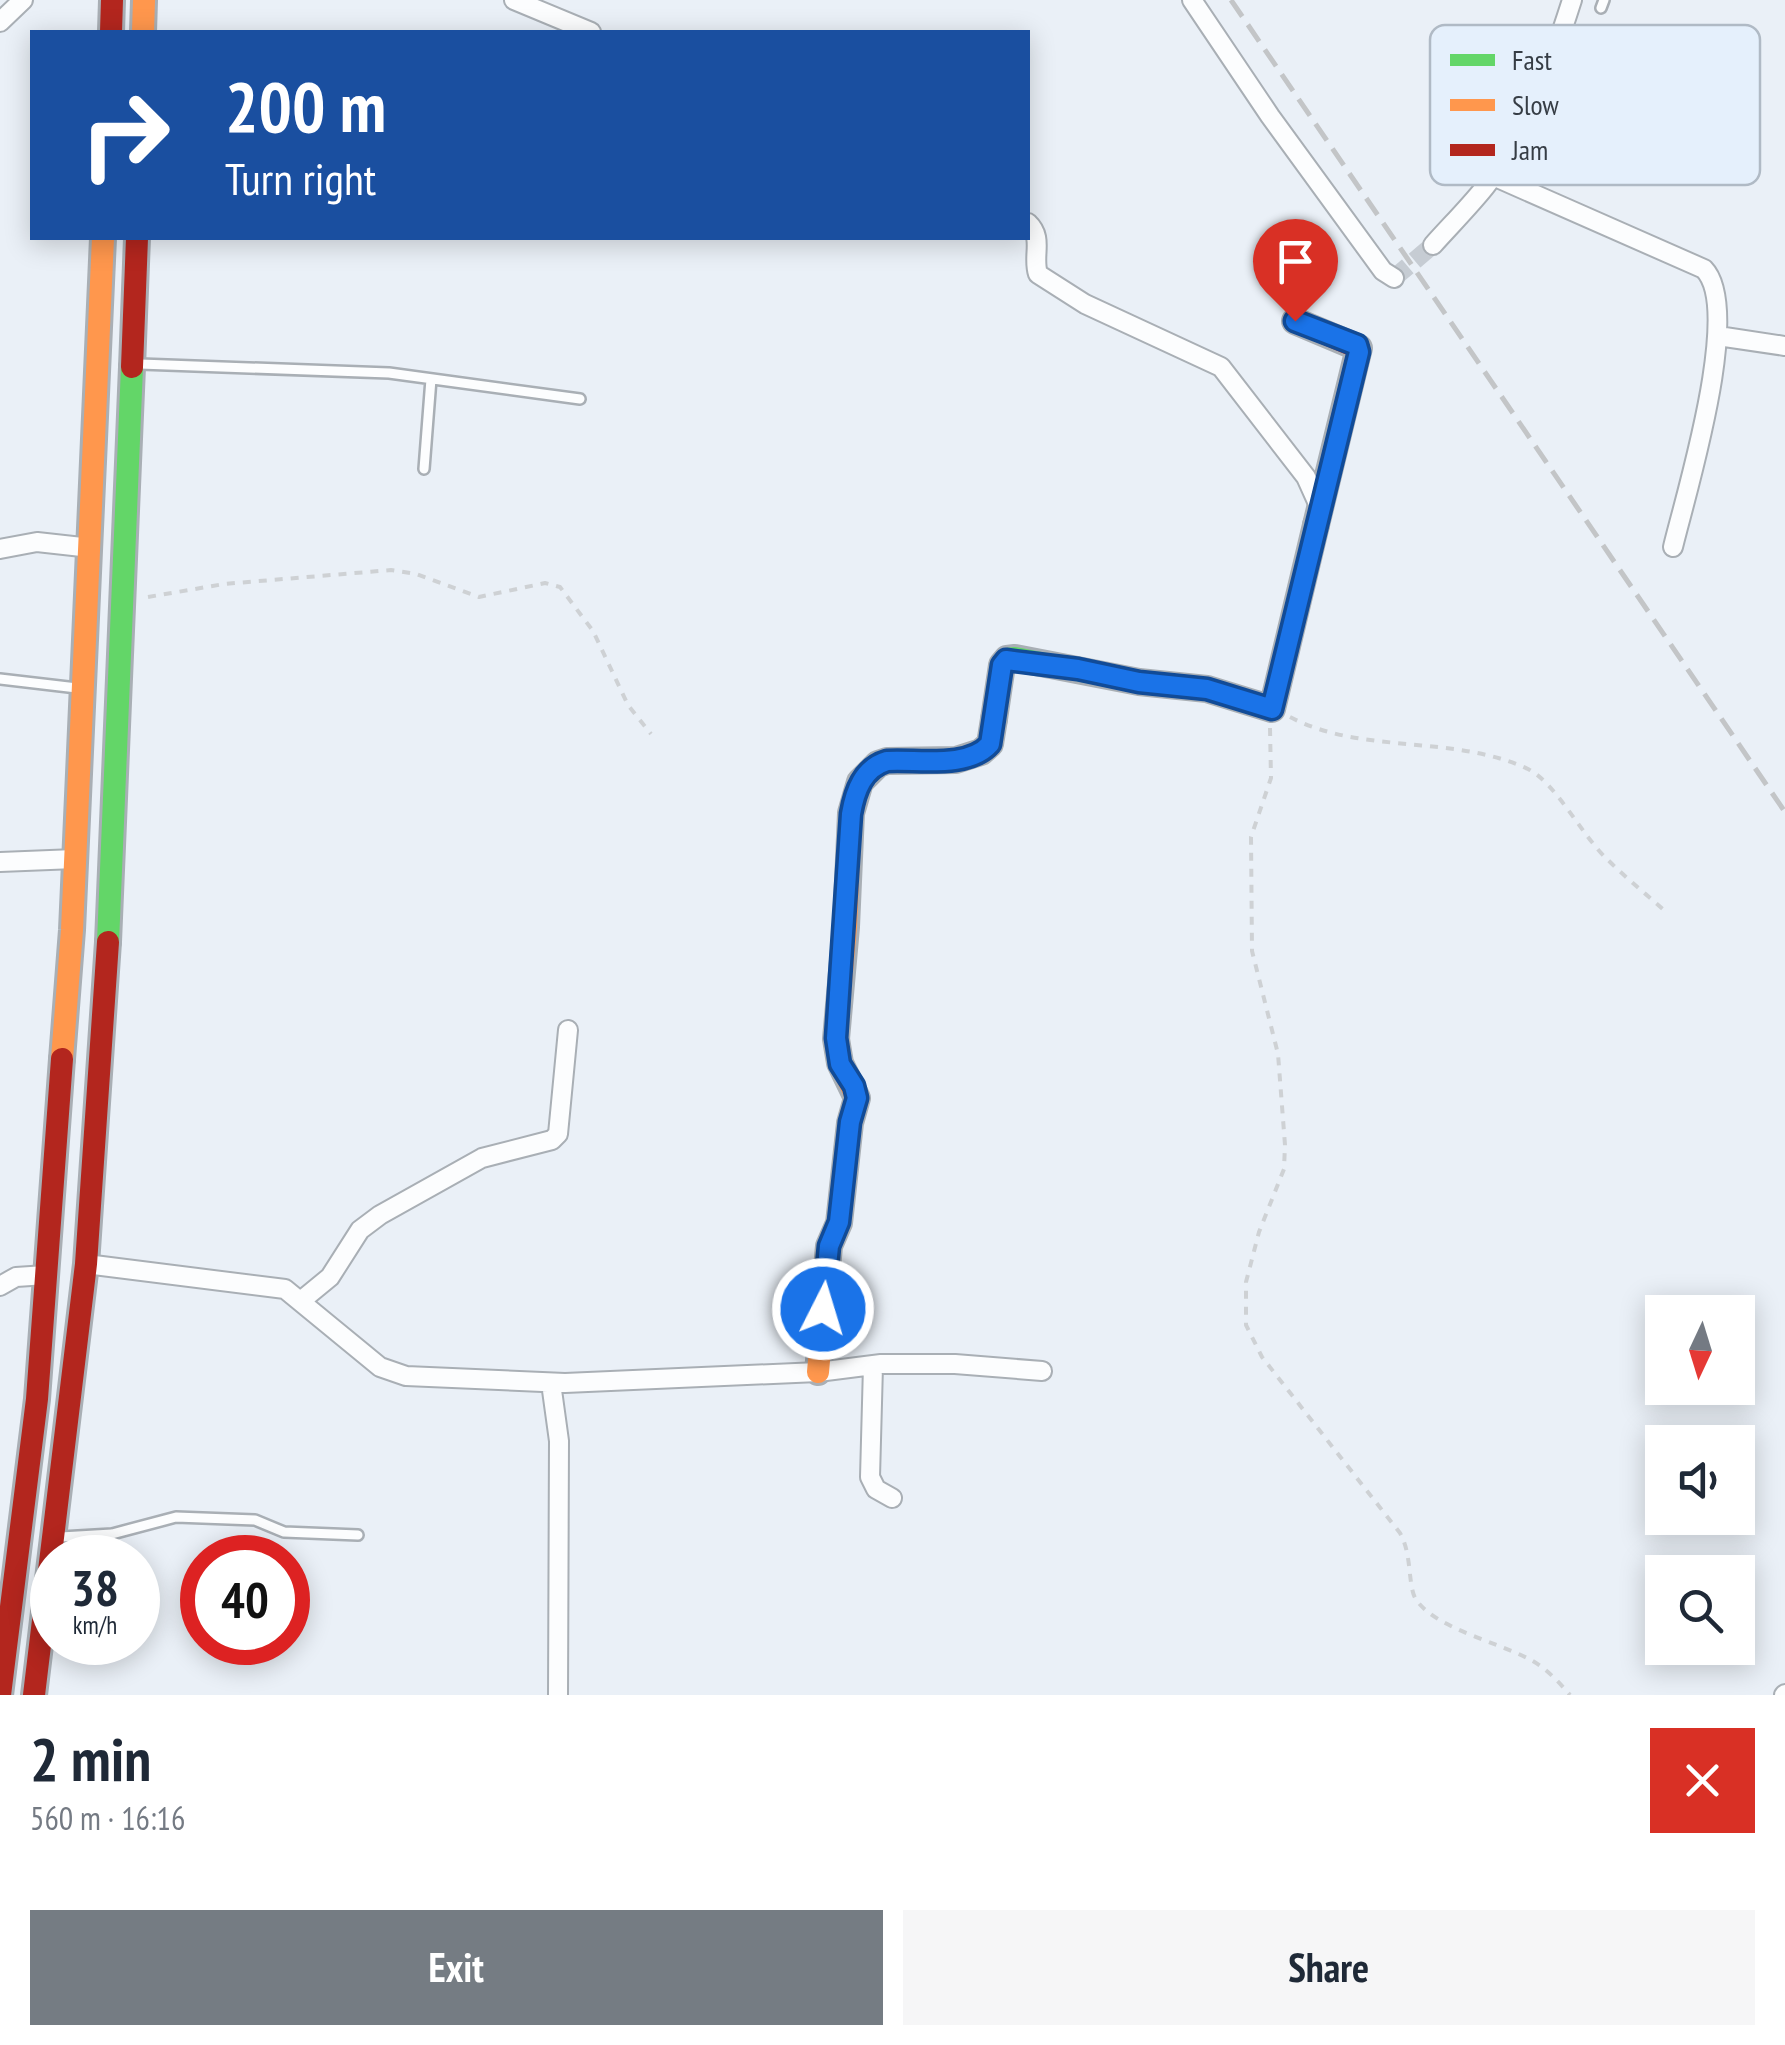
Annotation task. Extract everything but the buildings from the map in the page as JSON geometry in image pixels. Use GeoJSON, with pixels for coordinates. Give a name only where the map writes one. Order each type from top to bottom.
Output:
{"type":"FeatureCollection","features":[{"type":"Feature","properties":{"kind":"main road"},"geometry":{"type":"LineString","coordinates":[[111,30],[112,0]]}},
{"type":"Feature","properties":{"kind":"main road"},"geometry":{"type":"LineString","coordinates":[[143,30],[144,0]]}},
{"type":"Feature","properties":{"kind":"main road"},"geometry":{"type":"LineString","coordinates":[[0,1695],[36,1399],[46,1275],[75,859],[104,240]]}},
{"type":"Feature","properties":{"kind":"main road"},"geometry":{"type":"LineString","coordinates":[[53,1535],[86,1264],[115,796],[138,240]]}},
{"type":"Feature","properties":{"kind":"main road"},"geometry":{"type":"LineString","coordinates":[[818,1372],[829,1246],[839,1222],[850,1122],[857,1098],[840,1064],[836,1038],[851,814],[860,782],[878,764],[887,761],[968,758],[983,752],[990,744],[1006,660],[1207,689],[1271,709],[1359,348],[1295,321]]}},
{"type":"Feature","properties":{"kind":"main road"},"geometry":{"type":"LineString","coordinates":[[78,794],[115,796]]}},
{"type":"Feature","properties":{"kind":"main road"},"geometry":{"type":"LineString","coordinates":[[34,1695],[38,1665]]}},
{"type":"Feature","properties":{"kind":"street"},"geometry":{"type":"LineString","coordinates":[[0,22],[22,0]]}},
{"type":"Feature","properties":{"kind":"street"},"geometry":{"type":"LineString","coordinates":[[514,0],[586,30]]}},
{"type":"Feature","properties":{"kind":"street"},"geometry":{"type":"LineString","coordinates":[[1192,0],[1281,132],[1383,271],[1394,278]]}},
{"type":"Feature","properties":{"kind":"street"},"geometry":{"type":"LineString","coordinates":[[1564,25],[1572,0]]}},
{"type":"Feature","properties":{"kind":"street"},"geometry":{"type":"LineString","coordinates":[[1433,244],[1485,185]]}},
{"type":"Feature","properties":{"kind":"street"},"geometry":{"type":"LineString","coordinates":[[1513,185],[1704,269],[1710,276],[1718,296],[1718,336],[1711,384],[1673,547]]}},
{"type":"Feature","properties":{"kind":"street"},"geometry":{"type":"LineString","coordinates":[[1030,225],[1038,240],[1038,274],[1086,304],[1221,367],[1306,477],[1320,508]]}},
{"type":"Feature","properties":{"kind":"street"},"geometry":{"type":"LineString","coordinates":[[1718,336],[1785,346]]}},
{"type":"Feature","properties":{"kind":"street"},"geometry":{"type":"LineString","coordinates":[[0,549],[38,542],[91,548]]}},
{"type":"Feature","properties":{"kind":"street"},"geometry":{"type":"LineString","coordinates":[[0,862],[75,859]]}},
{"type":"Feature","properties":{"kind":"street"},"geometry":{"type":"LineString","coordinates":[[302,1300],[330,1277],[360,1230],[380,1215],[482,1158],[552,1140],[558,1134],[568,1030]]}},
{"type":"Feature","properties":{"kind":"street"},"geometry":{"type":"LineString","coordinates":[[86,1264],[285,1290],[389,1372],[406,1376],[551,1382],[955,1364],[1042,1371]]}},
{"type":"Feature","properties":{"kind":"street"},"geometry":{"type":"LineString","coordinates":[[0,1286],[16,1276],[46,1275]]}},
{"type":"Feature","properties":{"kind":"street"},"geometry":{"type":"LineString","coordinates":[[872,1366],[870,1477],[876,1489],[892,1498]]}},
{"type":"Feature","properties":{"kind":"street"},"geometry":{"type":"LineString","coordinates":[[551,1382],[558,1441],[558,1695]]}},
{"type":"Feature","properties":{"kind":"street"},"geometry":{"type":"LineString","coordinates":[[0,1508],[22,1523]]}},
{"type":"Feature","properties":{"kind":"lane"},"geometry":{"type":"LineString","coordinates":[[133,364],[389,373],[580,399]]}},
{"type":"Feature","properties":{"kind":"lane"},"geometry":{"type":"LineString","coordinates":[[424,469],[431,379]]}},
{"type":"Feature","properties":{"kind":"lane"},"geometry":{"type":"LineString","coordinates":[[0,679],[84,688]]}},
{"type":"Feature","properties":{"kind":"lane"},"geometry":{"type":"LineString","coordinates":[[82,1535],[112,1534],[176,1517],[255,1520],[284,1532],[358,1535]]}},
{"type":"Feature","properties":{"kind":"path"},"geometry":{"type":"LineString","coordinates":[[123,600],[224,584],[391,570],[416,574],[479,596],[551,584],[566,592],[593,631],[628,705],[651,734]]}},
{"type":"Feature","properties":{"kind":"path"},"geometry":{"type":"LineString","coordinates":[[1570,1695],[1531,1660],[1448,1624],[1418,1602],[1412,1593],[1408,1548],[1400,1533],[1262,1357],[1246,1325],[1246,1282],[1259,1232],[1284,1169],[1285,1146],[1278,1054],[1255,973],[1251,939],[1251,837],[1271,778],[1271,709],[1318,729],[1478,752],[1530,770],[1546,782],[1608,861],[1665,911]]}},
{"type":"Feature","properties":{"kind":"tunnel"},"geometry":{"type":"LineString","coordinates":[[1394,278],[1433,245]]}},
{"type":"Feature","properties":{"kind":"railway"},"geometry":{"type":"LineString","coordinates":[[1231,0],[1785,812]]}},
{"type":"Feature","properties":{"kind":"traffic: fast"},"geometry":{"type":"LineString","coordinates":[[108,942],[132,367]]}},
{"type":"Feature","properties":{"kind":"traffic: fast"},"geometry":{"type":"LineString","coordinates":[[994,719],[1002,665],[1015,658],[1139,682],[1207,689],[1272,709],[1316,525]]}},
{"type":"Feature","properties":{"kind":"traffic: slow"},"geometry":{"type":"LineString","coordinates":[[143,30],[144,0]]}},
{"type":"Feature","properties":{"kind":"traffic: slow"},"geometry":{"type":"LineString","coordinates":[[62,1059],[72,930],[103,240]]}},
{"type":"Feature","properties":{"kind":"traffic: slow"},"geometry":{"type":"LineString","coordinates":[[818,1372],[829,1246],[839,1223],[850,1123],[857,1098],[840,1063],[836,1039],[851,813],[860,782],[878,764],[956,760],[981,752],[990,744],[994,719]]}},
{"type":"Feature","properties":{"kind":"traffic: jam"},"geometry":{"type":"LineString","coordinates":[[111,30],[112,0]]}},
{"type":"Feature","properties":{"kind":"traffic: jam"},"geometry":{"type":"LineString","coordinates":[[132,367],[137,240]]}},
{"type":"Feature","properties":{"kind":"traffic: jam"},"geometry":{"type":"LineString","coordinates":[[1295,321],[1359,348],[1316,525]]}},
{"type":"Feature","properties":{"kind":"traffic: jam"},"geometry":{"type":"LineString","coordinates":[[34,1695],[86,1264],[108,942]]}},
{"type":"Feature","properties":{"kind":"traffic: jam"},"geometry":{"type":"LineString","coordinates":[[0,1695],[37,1399],[62,1059]]}},
{"type":"Feature","properties":{"kind":"route"},"geometry":{"type":"LineString","coordinates":[[823,1309],[829,1246],[839,1222],[850,1122],[857,1098],[840,1064],[836,1038],[851,814],[860,782],[878,764],[887,761],[968,758],[983,752],[990,744],[994,728],[1002,665],[1015,658],[1139,682],[1207,689],[1272,709],[1359,352],[1357,345],[1295,321]]}}]}
